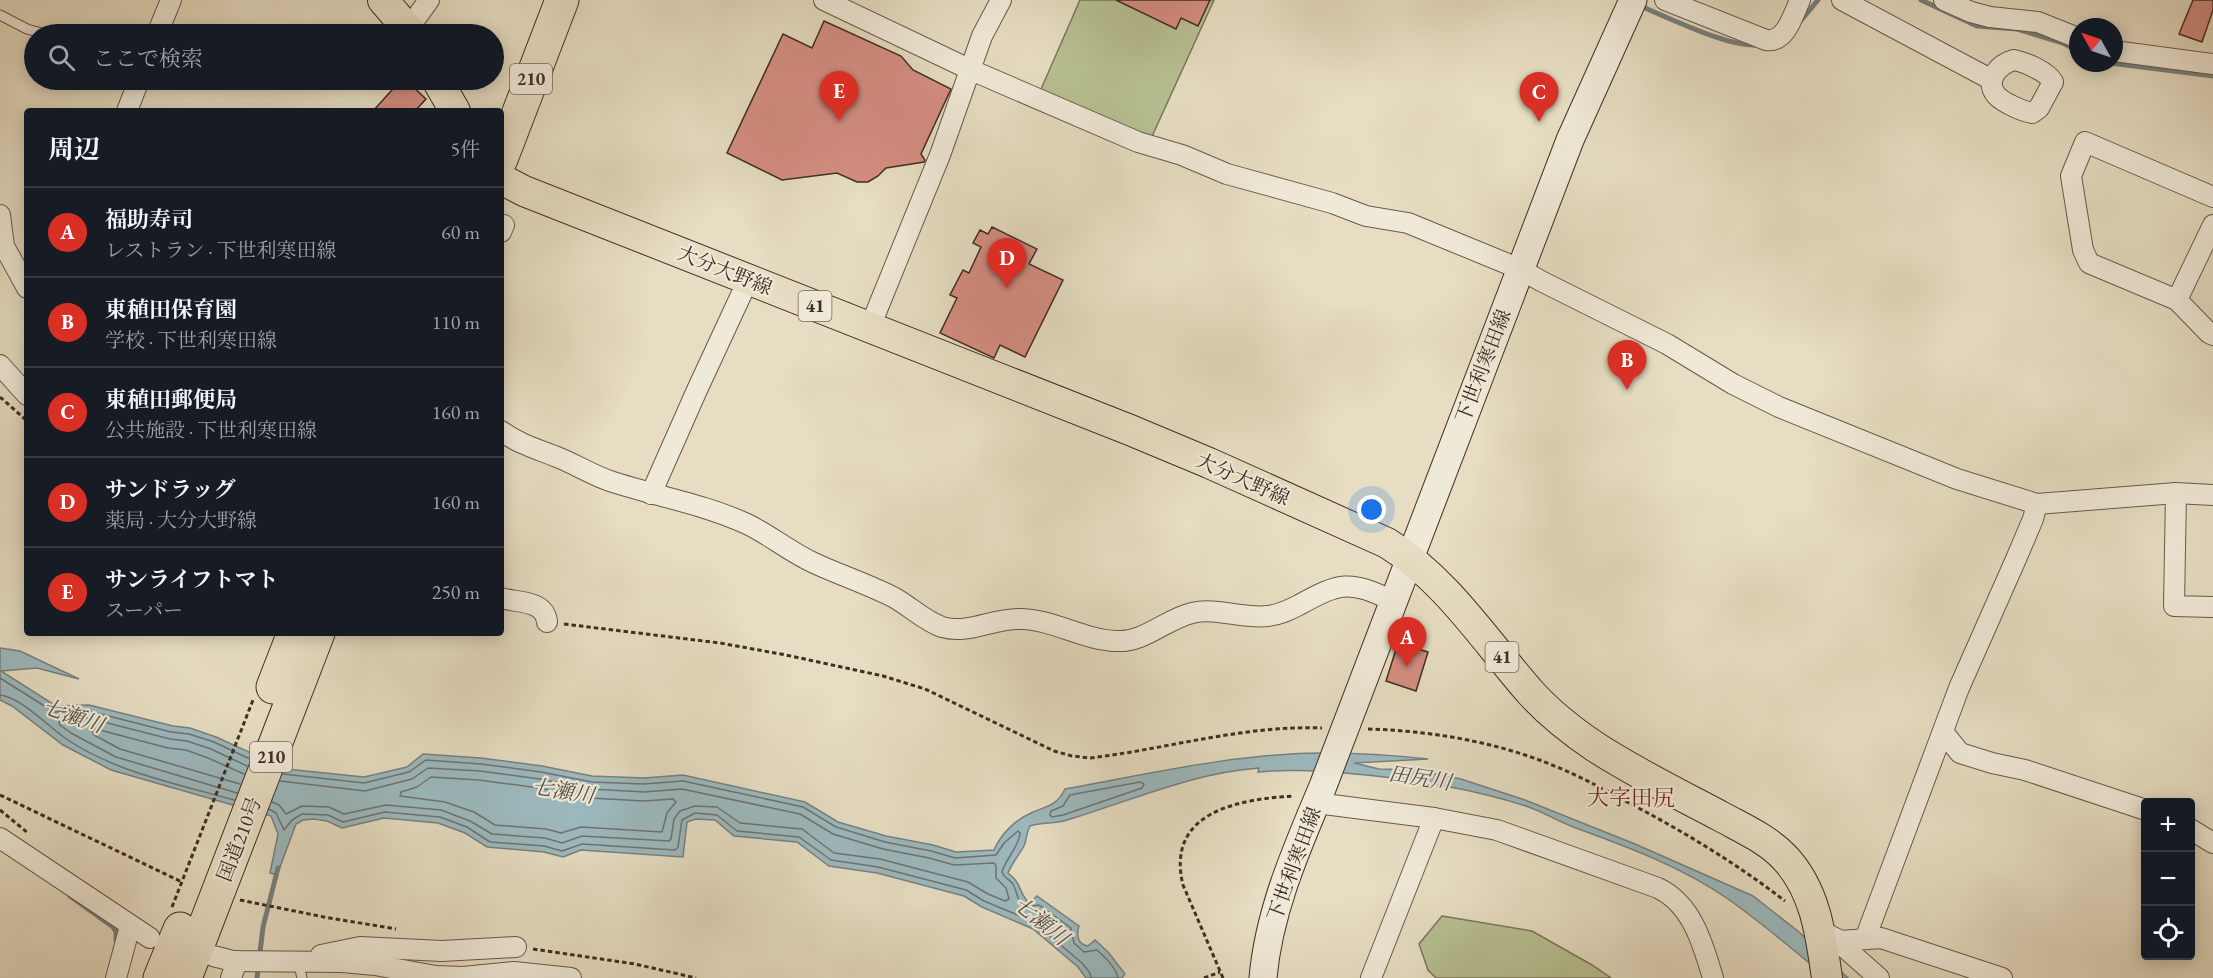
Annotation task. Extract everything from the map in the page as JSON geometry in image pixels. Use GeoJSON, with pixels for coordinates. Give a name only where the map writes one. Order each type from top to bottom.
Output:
{"type":"FeatureCollection","features":[{"type":"Feature","properties":{"kind":"highway","name":"210"},"geometry":{"type":"LineString","coordinates":[[498,108],[540,0]]}},
{"type":"Feature","properties":{"kind":"highway","name":"210"},"geometry":{"type":"LineString","coordinates":[[504,151],[562,0]]}},
{"type":"Feature","properties":{"kind":"highway","name":"国道210号"},"geometry":{"type":"LineString","coordinates":[[160,978],[202,878],[293,636]]}},
{"type":"Feature","properties":{"kind":"highway","name":"国道210号"},"geometry":{"type":"LineString","coordinates":[[185,978],[202,878],[317,636]]}},
{"type":"Feature","properties":{"kind":"main road"},"geometry":{"type":"LineString","coordinates":[[383,0],[404,24]]}},
{"type":"Feature","properties":{"kind":"main road","name":"下世利寒田線"},"geometry":{"type":"LineString","coordinates":[[1263,978],[1269,938],[1282,888],[1312,795],[1343,731],[1570,140],[1633,0]]}},
{"type":"Feature","properties":{"kind":"main road"},"geometry":{"type":"LineString","coordinates":[[443,90],[453,108]]}},
{"type":"Feature","properties":{"kind":"main road","name":"大分大野線"},"geometry":{"type":"LineString","coordinates":[[504,180],[517,188],[1209,463],[1372,536],[1411,558],[1467,616],[1532,695],[1566,725],[1618,760],[1759,837],[1784,857],[1806,888],[1826,937],[1827,978]]}},
{"type":"Feature","properties":{"kind":"street"},"geometry":{"type":"LineString","coordinates":[[161,24],[171,0]]}},
{"type":"Feature","properties":{"kind":"street"},"geometry":{"type":"LineString","coordinates":[[412,24],[429,0]]}},
{"type":"Feature","properties":{"kind":"street"},"geometry":{"type":"LineString","coordinates":[[824,0],[971,70],[1138,142],[1182,155],[1227,174],[1332,203],[1366,216],[1408,224],[1520,269],[1666,344],[1723,378],[1779,407],[1957,479],[2037,504],[2176,493],[2213,495]]}},
{"type":"Feature","properties":{"kind":"street"},"geometry":{"type":"LineString","coordinates":[[870,327],[932,176],[982,36],[1001,0]]}},
{"type":"Feature","properties":{"kind":"street"},"geometry":{"type":"LineString","coordinates":[[1665,0],[1773,41],[1780,37],[1786,29],[1800,0]]}},
{"type":"Feature","properties":{"kind":"street"},"geometry":{"type":"LineString","coordinates":[[1842,0],[1992,80]]}},
{"type":"Feature","properties":{"kind":"street"},"geometry":{"type":"LineString","coordinates":[[1944,0],[1981,15],[2038,22],[2069,34]]}},
{"type":"Feature","properties":{"kind":"street"},"geometry":{"type":"LineString","coordinates":[[2123,52],[2213,64]]}},
{"type":"Feature","properties":{"kind":"street"},"geometry":{"type":"LineString","coordinates":[[128,108],[136,90]]}},
{"type":"Feature","properties":{"kind":"street"},"geometry":{"type":"LineString","coordinates":[[2213,198],[2085,142],[2071,176],[2083,250],[2089,263],[2177,300],[2213,335]]}},
{"type":"Feature","properties":{"kind":"street"},"geometry":{"type":"LineString","coordinates":[[0,215],[4,246],[24,283]]}},
{"type":"Feature","properties":{"kind":"street"},"geometry":{"type":"LineString","coordinates":[[2177,300],[2212,227]]}},
{"type":"Feature","properties":{"kind":"street"},"geometry":{"type":"LineString","coordinates":[[651,494],[748,280]]}},
{"type":"Feature","properties":{"kind":"street"},"geometry":{"type":"LineString","coordinates":[[0,365],[24,392]]}},
{"type":"Feature","properties":{"kind":"street"},"geometry":{"type":"LineString","coordinates":[[504,433],[528,447],[560,458],[607,480],[747,524],[813,562],[886,593],[929,621],[951,629],[970,628],[1003,620],[1026,619],[1109,640],[1125,641],[1190,613],[1272,616],[1339,586],[1366,589],[1393,601]]}},
{"type":"Feature","properties":{"kind":"street"},"geometry":{"type":"LineString","coordinates":[[2176,493],[2174,606],[2213,607]]}},
{"type":"Feature","properties":{"kind":"street"},"geometry":{"type":"LineString","coordinates":[[1865,939],[1959,688],[2033,519],[2037,504]]}},
{"type":"Feature","properties":{"kind":"street"},"geometry":{"type":"LineString","coordinates":[[504,599],[541,608],[546,613],[547,622]]}},
{"type":"Feature","properties":{"kind":"street"},"geometry":{"type":"LineString","coordinates":[[1943,732],[1960,753],[2025,770],[2141,809]]}},
{"type":"Feature","properties":{"kind":"street"},"geometry":{"type":"LineString","coordinates":[[1312,795],[1467,823],[1519,837],[1623,874],[1668,893],[1690,917],[1713,978]]}},
{"type":"Feature","properties":{"kind":"street"},"geometry":{"type":"LineString","coordinates":[[1371,978],[1434,818]]}},
{"type":"Feature","properties":{"kind":"street"},"geometry":{"type":"LineString","coordinates":[[2195,832],[2213,843]]}},
{"type":"Feature","properties":{"kind":"street"},"geometry":{"type":"LineString","coordinates":[[0,838],[150,938]]}},
{"type":"Feature","properties":{"kind":"street"},"geometry":{"type":"LineString","coordinates":[[116,978],[130,926]]}},
{"type":"Feature","properties":{"kind":"street"},"geometry":{"type":"LineString","coordinates":[[1826,937],[1854,941],[1881,938],[2002,978]]}},
{"type":"Feature","properties":{"kind":"street"},"geometry":{"type":"LineString","coordinates":[[1826,937],[1879,978]]}},
{"type":"Feature","properties":{"kind":"street"},"geometry":{"type":"LineString","coordinates":[[302,966],[341,950],[360,947],[442,951],[516,947]]}},
{"type":"Feature","properties":{"kind":"street"},"geometry":{"type":"LineString","coordinates":[[213,956],[234,969],[375,965],[443,977],[514,972],[571,978]]}},
{"type":"Feature","properties":{"kind":"lane"},"geometry":{"type":"LineString","coordinates":[[0,15],[24,27]]}},
{"type":"Feature","properties":{"kind":"path"},"geometry":{"type":"LineString","coordinates":[[547,622],[720,643],[883,676],[925,689],[1054,751],[1072,756],[1098,757],[1287,728],[1343,731],[1404,730],[1458,738],[1528,756],[1563,769],[1676,828],[1749,873],[1793,907]]}},
{"type":"Feature","properties":{"kind":"path"},"geometry":{"type":"LineString","coordinates":[[170,914],[202,878],[254,698]]}},
{"type":"Feature","properties":{"kind":"path"},"geometry":{"type":"LineString","coordinates":[[0,795],[202,878]]}},
{"type":"Feature","properties":{"kind":"path"},"geometry":{"type":"LineString","coordinates":[[1223,978],[1183,885],[1180,872],[1181,847],[1190,830],[1210,815],[1226,808],[1253,799],[1312,795]]}},
{"type":"Feature","properties":{"kind":"path"},"geometry":{"type":"LineString","coordinates":[[1204,978],[1220,972]]}},
{"type":"Feature","properties":{"kind":"green space"},"geometry":{"type":"Polygon","coordinates":[[[1080,0],[1214,0],[1149,143],[1038,96],[1080,0]]]}},
{"type":"Feature","properties":{"kind":"green space"},"geometry":{"type":"Polygon","coordinates":[[[1442,916],[1532,931],[1611,978],[1436,978],[1428,970],[1419,944],[1442,916]]]}},
{"type":"Feature","properties":{"kind":"water"},"geometry":{"type":"Polygon","coordinates":[[[0,648],[20,651],[79,679],[37,668],[1,671],[56,706],[89,705],[173,726],[190,728],[216,737],[286,769],[364,777],[407,767],[423,754],[481,758],[542,766],[592,776],[644,778],[683,775],[805,802],[838,822],[956,852],[994,850],[1000,838],[1014,824],[1025,816],[1051,805],[1065,789],[1226,760],[1291,754],[1336,753],[1428,759],[1354,763],[1379,769],[1417,770],[1461,779],[1525,800],[1635,844],[1753,896],[1799,932],[1848,978],[1827,978],[1741,908],[1692,877],[1533,808],[1436,784],[1333,772],[1290,770],[1258,772],[1259,768],[1234,771],[1185,782],[1062,821],[1030,826],[1024,846],[1008,873],[1015,880],[1027,901],[1031,902],[1037,896],[1079,926],[1078,936],[1082,944],[1088,946],[1095,940],[1108,952],[1125,974],[1122,978],[1086,978],[1078,967],[1033,929],[982,907],[964,896],[877,873],[829,866],[797,842],[734,836],[715,820],[696,819],[687,822],[683,857],[581,850],[563,857],[544,852],[487,847],[465,833],[438,823],[384,818],[342,828],[327,821],[303,820],[296,824],[277,875],[270,873],[278,834],[271,816],[111,770],[63,745],[12,706],[0,700],[0,648]]]}},
{"type":"Feature","properties":{"kind":"building"},"geometry":{"type":"Polygon","coordinates":[[[1116,0],[1210,0],[1198,26],[1181,18],[1176,29],[1116,0]]]}},
{"type":"Feature","properties":{"kind":"building"},"geometry":{"type":"Polygon","coordinates":[[[2193,0],[2213,0],[2213,10],[2202,42],[2179,34],[2193,0]]]}},
{"type":"Feature","properties":{"kind":"building"},"geometry":{"type":"Polygon","coordinates":[[[824,21],[901,56],[913,70],[951,89],[921,154],[924,162],[886,168],[868,182],[857,182],[837,173],[782,180],[727,153],[783,34],[812,48],[824,21]]]}},
{"type":"Feature","properties":{"kind":"building"},"geometry":{"type":"Polygon","coordinates":[[[392,90],[417,90],[426,99],[418,108],[376,108],[392,90]]]}},
{"type":"Feature","properties":{"kind":"building"},"geometry":{"type":"Polygon","coordinates":[[[992,227],[1037,249],[1029,264],[1063,280],[1025,357],[1000,345],[994,358],[940,333],[957,298],[950,295],[963,270],[969,273],[981,247],[973,243],[980,230],[988,234],[992,227]]]}},
{"type":"Feature","properties":{"kind":"building"},"geometry":{"type":"Polygon","coordinates":[[[1398,643],[1428,652],[1416,691],[1386,681],[1398,643]]]}},
{"type":"Feature","properties":{"kind":"waterway"},"geometry":{"type":"LineString","coordinates":[[1798,24],[1818,0]]}},
{"type":"Feature","properties":{"kind":"waterway"},"geometry":{"type":"LineString","coordinates":[[1921,0],[1977,26],[2017,29],[2069,46]]}},
{"type":"Feature","properties":{"kind":"waterway"},"geometry":{"type":"LineString","coordinates":[[1638,5],[1719,38],[1736,43],[1762,44]]}},
{"type":"Feature","properties":{"kind":"waterway"},"geometry":{"type":"LineString","coordinates":[[2123,65],[2213,76]]}},
{"type":"Feature","properties":{"kind":"waterway"},"geometry":{"type":"LineString","coordinates":[[257,978],[263,927],[278,868]]}},
{"type":"Feature","properties":{"kind":"waterway"},"geometry":{"type":"LineString","coordinates":[[70,896],[113,927],[116,940]]}},
{"type":"Feature","properties":{"kind":"place","name":"サンライフトマト"},"geometry":{"type":"Point","coordinates":[839,121]}},
{"type":"Feature","properties":{"kind":"place","name":"東稙田郵便局"},"geometry":{"type":"Point","coordinates":[1539,122]}},
{"type":"Feature","properties":{"kind":"place","name":"サンドラッグ"},"geometry":{"type":"Point","coordinates":[1007,288]}},
{"type":"Feature","properties":{"kind":"place","name":"東稙田保育園"},"geometry":{"type":"Point","coordinates":[1627,390]}},
{"type":"Feature","properties":{"kind":"place","name":"福助寿司"},"geometry":{"type":"Point","coordinates":[1407,667]}},
{"type":"Feature","properties":{"kind":"district","name":"大字田尻"},"geometry":{"type":"Point","coordinates":[1631,797]}},
{"type":"Feature","properties":{"kind":"water label","name":"七瀬川"},"geometry":{"type":"Point","coordinates":[73,716]}},
{"type":"Feature","properties":{"kind":"water label","name":"田尻川"},"geometry":{"type":"Point","coordinates":[1420,778]}},
{"type":"Feature","properties":{"kind":"water label","name":"七瀬川"},"geometry":{"type":"Point","coordinates":[563,791]}},
{"type":"Feature","properties":{"kind":"water label","name":"七瀬川"},"geometry":{"type":"Point","coordinates":[1041,921]}}]}
